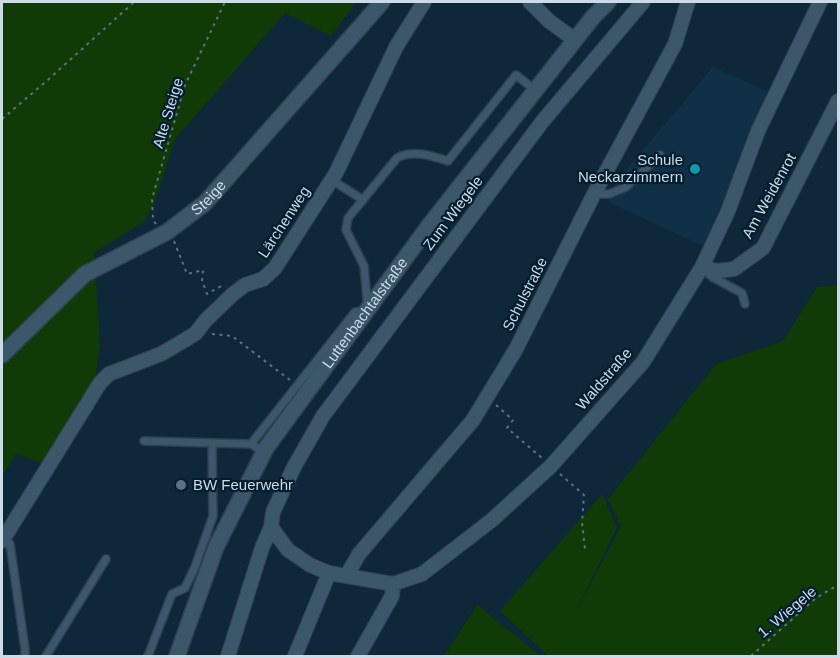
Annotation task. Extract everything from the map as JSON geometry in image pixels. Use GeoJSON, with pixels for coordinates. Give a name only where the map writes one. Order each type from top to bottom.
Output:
{"type":"FeatureCollection","features":[{"type":"Feature","properties":{"kind":"street","name":"Steige"},"geometry":{"type":"LineString","coordinates":[[2,355],[85,274],[164,233],[205,203],[382,2]]}},
{"type":"Feature","properties":{"kind":"street","name":"Lärchenweg"},"geometry":{"type":"LineString","coordinates":[[6,542],[38,479],[100,383],[109,374],[161,354],[196,333],[232,294],[245,285],[262,279],[275,268],[331,180],[396,47],[424,2]]}},
{"type":"Feature","properties":{"kind":"street"},"geometry":{"type":"LineString","coordinates":[[530,2],[549,21],[575,40]]}},
{"type":"Feature","properties":{"kind":"street","name":"Luttenbachtalstraße"},"geometry":{"type":"LineString","coordinates":[[177,657],[216,547],[258,448],[368,310],[431,223],[535,90],[608,2]]}},
{"type":"Feature","properties":{"kind":"street","name":"Zum Wiegele"},"geometry":{"type":"LineString","coordinates":[[228,657],[262,548],[271,527],[273,512],[294,467],[323,416],[542,122],[643,2]]}},
{"type":"Feature","properties":{"kind":"street","name":"Schulstraße"},"geometry":{"type":"LineString","coordinates":[[347,575],[359,554],[473,420],[516,349],[594,194],[675,44],[688,2]]}},
{"type":"Feature","properties":{"kind":"street","name":"Waldstraße"},"geometry":{"type":"LineString","coordinates":[[393,584],[422,574],[492,520],[550,466],[643,362],[702,267],[728,211],[758,131],[819,2]]}},
{"type":"Feature","properties":{"kind":"street","name":"Am Weidenrot"},"geometry":{"type":"LineString","coordinates":[[702,267],[717,271],[734,269],[762,248],[838,101]]}},
{"type":"Feature","properties":{"kind":"street"},"geometry":{"type":"LineString","coordinates":[[271,527],[288,550],[310,565],[329,573],[393,584],[392,596],[358,657]]}},
{"type":"Feature","properties":{"kind":"street"},"geometry":{"type":"LineString","coordinates":[[295,657],[329,573]]}},
{"type":"Feature","properties":{"kind":"lane"},"geometry":{"type":"LineString","coordinates":[[144,441],[258,448],[297,386],[355,312],[368,310],[364,267],[346,230],[348,218],[397,158],[405,153],[428,155],[448,161],[516,75],[535,90]]}},
{"type":"Feature","properties":{"kind":"lane"},"geometry":{"type":"LineString","coordinates":[[594,194],[609,194],[626,187],[660,155]]}},
{"type":"Feature","properties":{"kind":"lane"},"geometry":{"type":"LineString","coordinates":[[331,180],[363,200]]}},
{"type":"Feature","properties":{"kind":"lane"},"geometry":{"type":"LineString","coordinates":[[702,267],[712,277],[742,293],[745,304]]}},
{"type":"Feature","properties":{"kind":"lane"},"geometry":{"type":"LineString","coordinates":[[148,657],[172,594],[185,588],[195,567],[213,516],[212,444]]}},
{"type":"Feature","properties":{"kind":"lane"},"geometry":{"type":"LineString","coordinates":[[6,542],[26,649],[25,657]]}},
{"type":"Feature","properties":{"kind":"lane"},"geometry":{"type":"LineString","coordinates":[[46,657],[106,559]]}},
{"type":"Feature","properties":{"kind":"path"},"geometry":{"type":"LineString","coordinates":[[2,119],[51,78],[134,2]]}},
{"type":"Feature","properties":{"kind":"path","name":"Alte Steige"},"geometry":{"type":"LineString","coordinates":[[218,296],[221,286],[207,294],[202,281],[203,270],[187,274],[177,245],[153,220],[152,199],[186,85],[225,2]]}},
{"type":"Feature","properties":{"kind":"path"},"geometry":{"type":"LineString","coordinates":[[196,333],[232,336],[297,386]]}},
{"type":"Feature","properties":{"kind":"path","name":"1. Wiegele"},"geometry":{"type":"LineString","coordinates":[[751,657],[816,598],[838,585]]}},
{"type":"Feature","properties":{"kind":"shaded area"},"geometry":{"type":"Polygon","coordinates":[[[713,67],[771,93],[703,246],[608,202],[615,183],[713,67]]]}},
{"type":"Feature","properties":{"kind":"green space"},"geometry":{"type":"Polygon","coordinates":[[[2,2],[356,2],[331,36],[285,13],[175,139],[155,202],[145,221],[94,253],[100,343],[95,381],[41,463],[16,454],[2,476],[2,2]]]}},
{"type":"Feature","properties":{"kind":"green space"},"geometry":{"type":"Polygon","coordinates":[[[838,285],[838,656],[548,656],[500,611],[602,494],[617,527],[574,615],[621,526],[608,499],[716,364],[783,341],[817,287],[838,285]]]}},
{"type":"Feature","properties":{"kind":"green space"},"geometry":{"type":"Polygon","coordinates":[[[477,605],[541,656],[444,656],[477,605]]]}},
{"type":"Feature","properties":{"kind":"place","name":"Schule Neckarzimmern"},"geometry":{"type":"Point","coordinates":[695,169]}},
{"type":"Feature","properties":{"kind":"place","name":"BW Feuerwehr"},"geometry":{"type":"Point","coordinates":[181,485]}}]}
